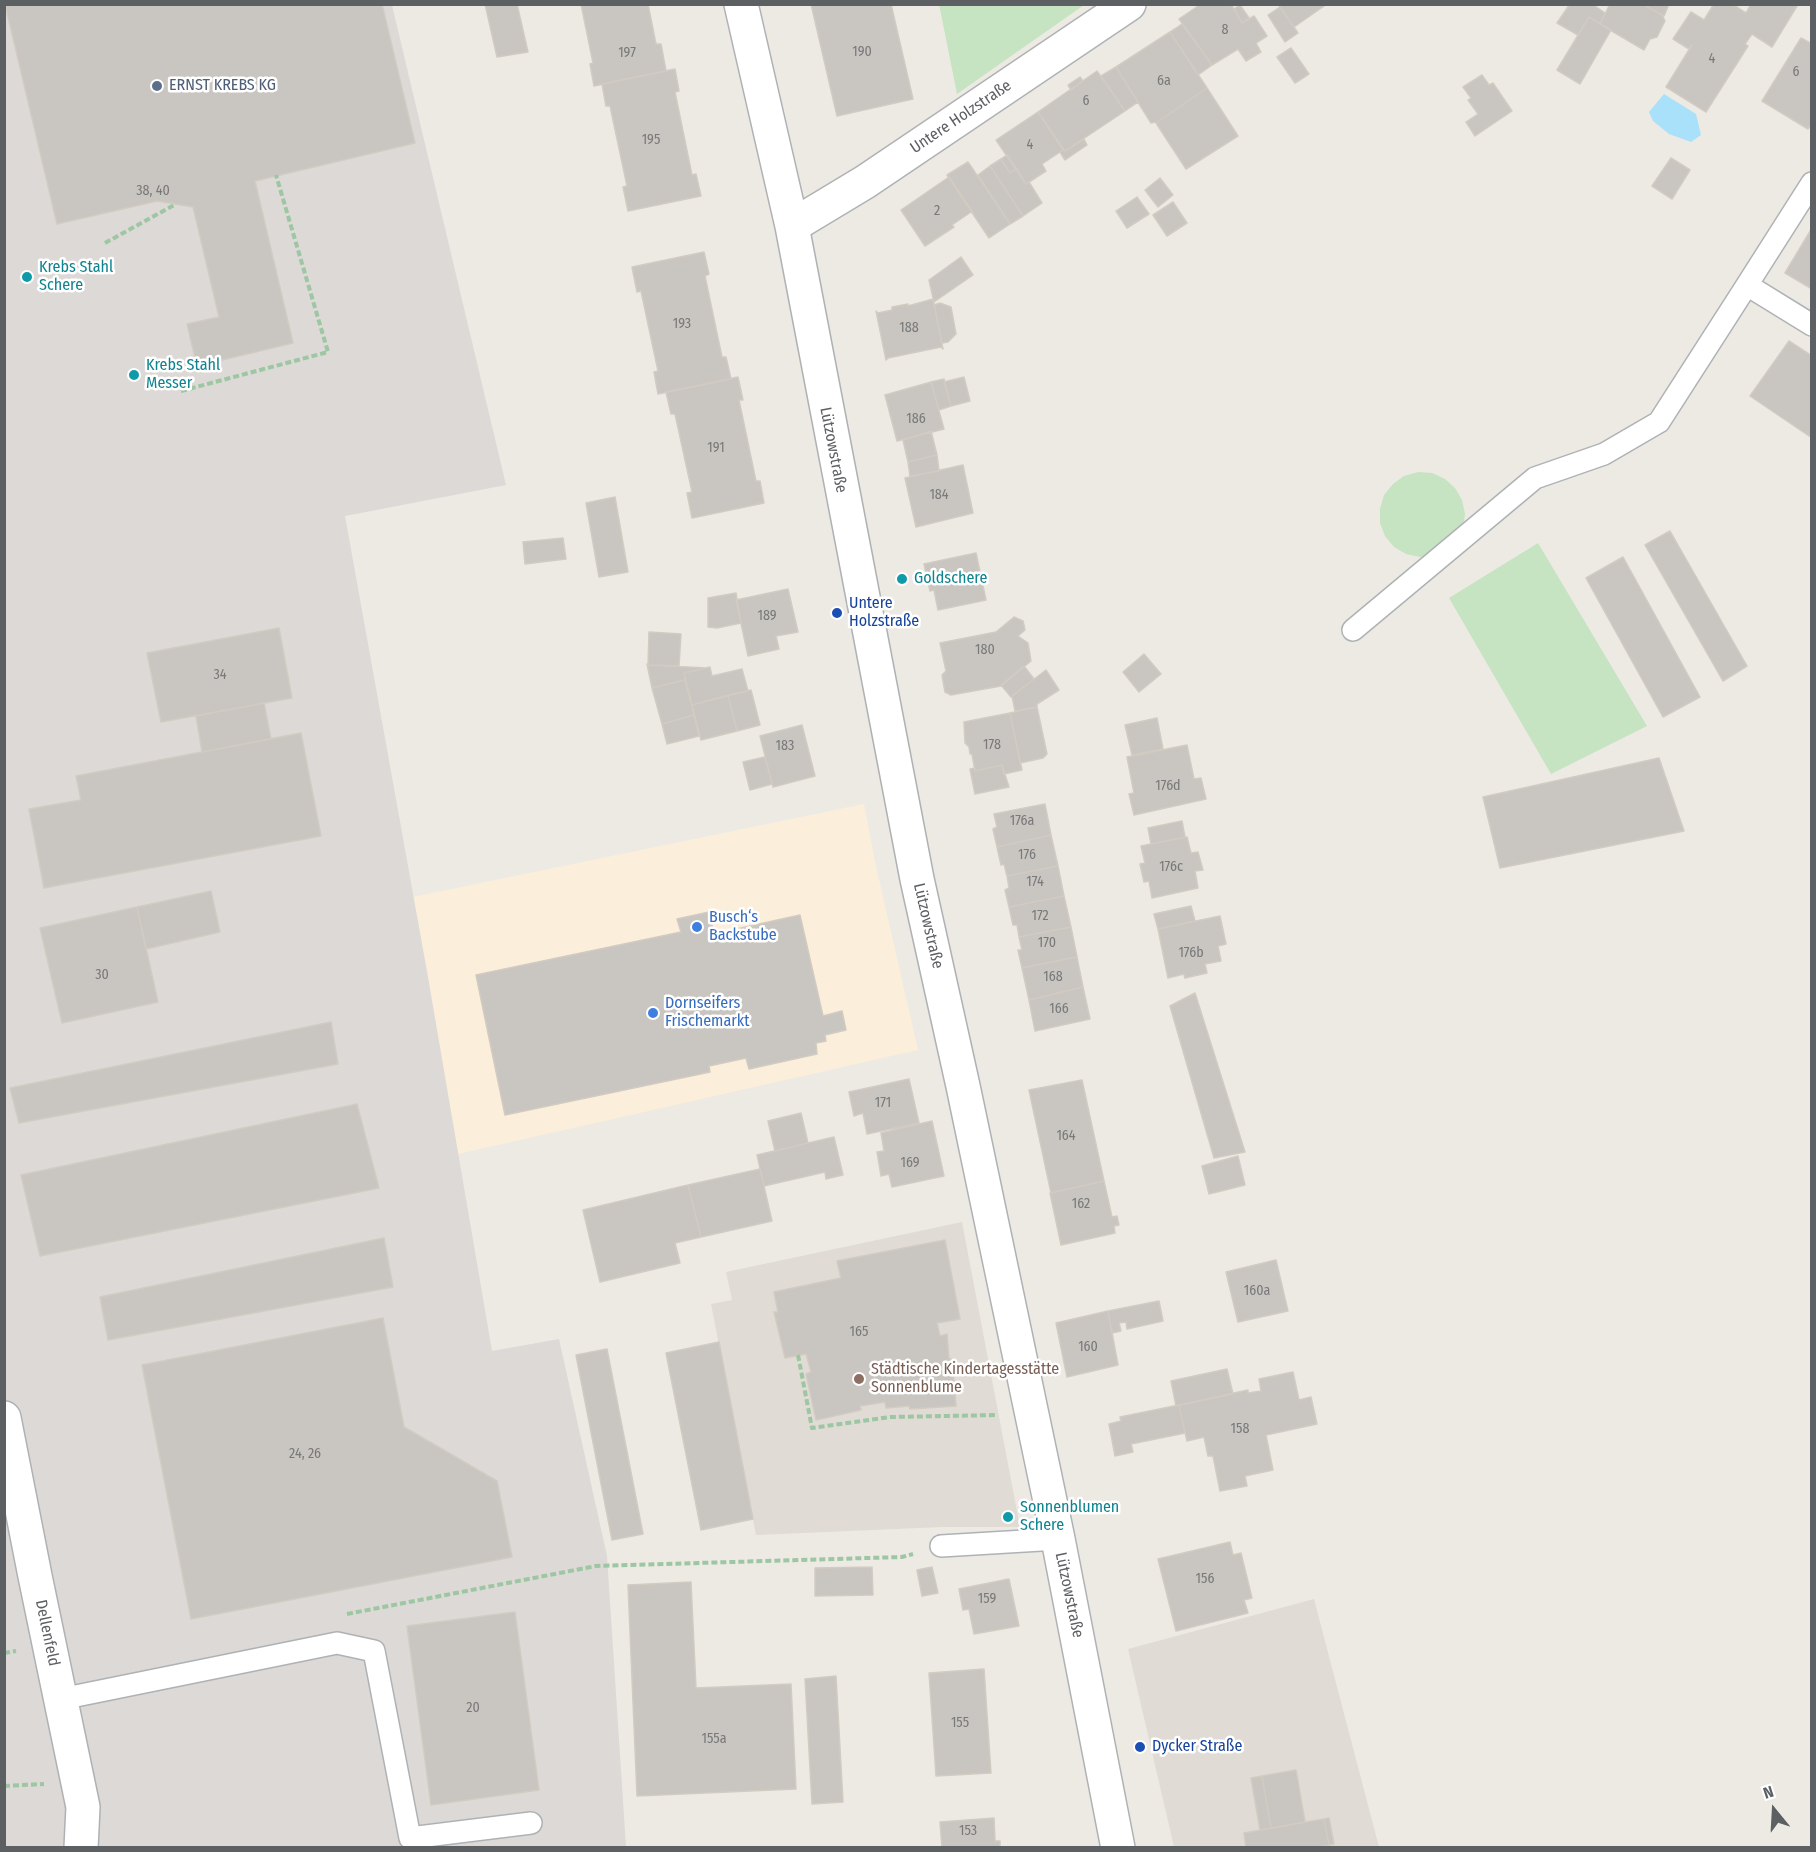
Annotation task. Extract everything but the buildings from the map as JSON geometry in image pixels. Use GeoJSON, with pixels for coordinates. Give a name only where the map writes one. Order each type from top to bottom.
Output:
{"type":"FeatureCollection","features":[{"type":"Feature","properties":{"kind":"street","name":"Lützowstraße"},"geometry":{"type":"LineString","coordinates":[[741,4],[792,226],[917,879],[1058,1539],[1118,1848]]}},
{"type":"Feature","properties":{"kind":"street","name":"Untere Holzstraße"},"geometry":{"type":"LineString","coordinates":[[792,226],[865,182],[1129,4]]}},
{"type":"Feature","properties":{"kind":"street","name":"Dellenfeld"},"geometry":{"type":"LineString","coordinates":[[4,1418],[83,1807],[81,1848]]}},
{"type":"Feature","properties":{"kind":"lane"},"geometry":{"type":"LineString","coordinates":[[1353,630],[1534,478],[1604,454],[1659,422],[1812,183]]}},
{"type":"Feature","properties":{"kind":"lane"},"geometry":{"type":"LineString","coordinates":[[1747,285],[1812,325]]}},
{"type":"Feature","properties":{"kind":"lane"},"geometry":{"type":"LineString","coordinates":[[941,1546],[1058,1539]]}},
{"type":"Feature","properties":{"kind":"lane"},"geometry":{"type":"LineString","coordinates":[[61,1699],[337,1643],[375,1651],[410,1838],[531,1823]]}},
{"type":"Feature","properties":{"kind":"path"},"geometry":{"type":"LineString","coordinates":[[181,391],[328,352],[276,176]]}},
{"type":"Feature","properties":{"kind":"path"},"geometry":{"type":"LineString","coordinates":[[105,243],[176,204]]}},
{"type":"Feature","properties":{"kind":"path"},"geometry":{"type":"LineString","coordinates":[[798,1355],[812,1428],[890,1417],[998,1415],[1030,1407]]}},
{"type":"Feature","properties":{"kind":"path"},"geometry":{"type":"LineString","coordinates":[[337,1616],[596,1566],[902,1557],[941,1546]]}},
{"type":"Feature","properties":{"kind":"shaded area"},"geometry":{"type":"Polygon","coordinates":[[[5,5],[392,5],[506,485],[345,516],[428,977],[492,1351],[559,1339],[607,1556],[626,1847],[5,1848],[5,5]]]}},
{"type":"Feature","properties":{"kind":"shaded area"},"geometry":{"type":"Polygon","coordinates":[[[864,804],[918,1050],[458,1154],[413,897],[864,804]]]}},
{"type":"Feature","properties":{"kind":"shaded area","name":"Städtische Kindertagesstätte Sonnenblume"},"geometry":{"type":"Polygon","coordinates":[[[962,1222],[1020,1527],[943,1527],[756,1535],[711,1304],[732,1300],[726,1272],[962,1222]]]}},
{"type":"Feature","properties":{"kind":"shaded area"},"geometry":{"type":"Polygon","coordinates":[[[1314,1599],[1379,1847],[1174,1847],[1128,1649],[1314,1599]]]}},
{"type":"Feature","properties":{"kind":"green space"},"geometry":{"type":"Polygon","coordinates":[[[939,4],[1084,4],[1084,5],[957,94],[939,4]]]}},
{"type":"Feature","properties":{"kind":"green space"},"geometry":{"type":"Polygon","coordinates":[[[1418,472],[1432,473],[1445,479],[1455,488],[1462,500],[1465,514],[1463,528],[1434,556],[1420,557],[1406,554],[1394,547],[1385,536],[1380,523],[1380,509],[1384,495],[1404,476],[1418,472]]]}},
{"type":"Feature","properties":{"kind":"green space"},"geometry":{"type":"Polygon","coordinates":[[[1538,543],[1647,726],[1551,774],[1449,598],[1538,543]]]}},
{"type":"Feature","properties":{"kind":"water"},"geometry":{"type":"Polygon","coordinates":[[[1664,94],[1696,114],[1701,135],[1691,142],[1669,134],[1653,121],[1649,112],[1664,94]]]}},
{"type":"Feature","properties":{"kind":"place","name":"ERNST KREBS KG"},"geometry":{"type":"Point","coordinates":[157,86]}},
{"type":"Feature","properties":{"kind":"place","name":"Krebs Stahl Schere"},"geometry":{"type":"Point","coordinates":[27,277]}},
{"type":"Feature","properties":{"kind":"place","name":"Krebs Stahl Messer"},"geometry":{"type":"Point","coordinates":[134,375]}},
{"type":"Feature","properties":{"kind":"place","name":"Goldschere"},"geometry":{"type":"Point","coordinates":[902,579]}},
{"type":"Feature","properties":{"kind":"place","name":"Untere Holzstraße"},"geometry":{"type":"Point","coordinates":[837,613]}},
{"type":"Feature","properties":{"kind":"place","name":"Busch‘s Backstube"},"geometry":{"type":"Point","coordinates":[697,927]}},
{"type":"Feature","properties":{"kind":"place","name":"Dornseifers Frischemarkt"},"geometry":{"type":"Point","coordinates":[653,1013]}},
{"type":"Feature","properties":{"kind":"place","name":"Städtische Kindertagesstätte Sonnenblume"},"geometry":{"type":"Point","coordinates":[859,1379]}},
{"type":"Feature","properties":{"kind":"place","name":"Sonnenblumen Schere"},"geometry":{"type":"Point","coordinates":[1008,1517]}},
{"type":"Feature","properties":{"kind":"place","name":"Dycker Straße"},"geometry":{"type":"Point","coordinates":[1140,1747]}}]}
